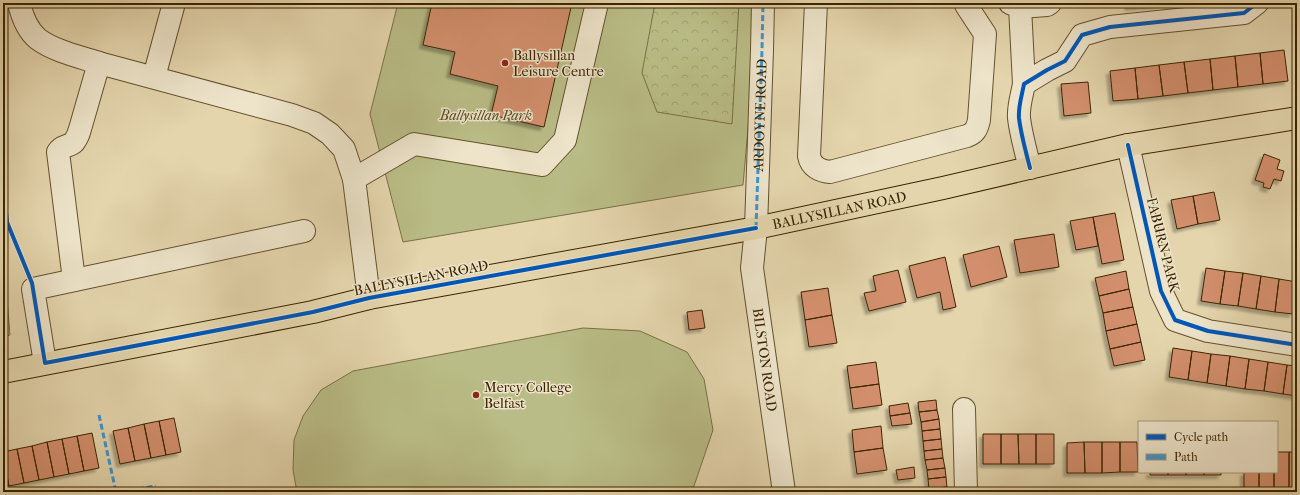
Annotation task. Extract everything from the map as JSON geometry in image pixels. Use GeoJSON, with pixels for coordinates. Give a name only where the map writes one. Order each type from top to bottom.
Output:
{"type":"FeatureCollection","features":[{"type":"Feature","properties":{"kind":"highway","name":"BALLYSILLAN ROAD"},"geometry":{"type":"LineString","coordinates":[[3,372],[313,312],[369,298],[756,228],[943,188],[1128,145],[1297,118]]}},
{"type":"Feature","properties":{"kind":"street"},"geometry":{"type":"LineString","coordinates":[[19,3],[29,29],[38,38],[50,46],[99,63],[292,115],[314,123],[330,134],[344,149],[354,179],[369,298]]}},
{"type":"Feature","properties":{"kind":"street"},"geometry":{"type":"LineString","coordinates":[[154,77],[174,3]]}},
{"type":"Feature","properties":{"kind":"street"},"geometry":{"type":"LineString","coordinates":[[354,179],[414,144],[542,165],[565,140],[597,3]]}},
{"type":"Feature","properties":{"kind":"street","name":"ARDOYNE ROAD"},"geometry":{"type":"LineString","coordinates":[[756,228],[763,3]]}},
{"type":"Feature","properties":{"kind":"street"},"geometry":{"type":"LineString","coordinates":[[816,3],[809,156],[812,165],[823,172],[830,172],[974,133],[979,120],[985,34],[966,3]]}},
{"type":"Feature","properties":{"kind":"street"},"geometry":{"type":"LineString","coordinates":[[1030,168],[1019,118],[1019,107],[1024,84],[1015,5],[1047,5],[1050,3]]}},
{"type":"Feature","properties":{"kind":"street"},"geometry":{"type":"LineString","coordinates":[[1024,84],[1065,61],[1082,36],[1110,28],[1244,13],[1257,3]]}},
{"type":"Feature","properties":{"kind":"street"},"geometry":{"type":"LineString","coordinates":[[74,280],[58,152],[60,148],[71,144],[77,138],[99,63]]}},
{"type":"Feature","properties":{"kind":"street","name":"FABURN PARK"},"geometry":{"type":"LineString","coordinates":[[1128,145],[1161,291],[1175,320],[1208,331],[1297,345]]}},
{"type":"Feature","properties":{"kind":"street","name":"BILSTON ROAD"},"geometry":{"type":"LineString","coordinates":[[756,228],[752,268],[784,492]]}},
{"type":"Feature","properties":{"kind":"street"},"geometry":{"type":"LineString","coordinates":[[45,363],[33,289],[304,231]]}},
{"type":"Feature","properties":{"kind":"street"},"geometry":{"type":"LineString","coordinates":[[964,408],[966,492]]}},
{"type":"Feature","properties":{"kind":"green space","name":"Ballysillan Park"},"geometry":{"type":"Polygon","coordinates":[[[398,3],[755,3],[755,50],[743,185],[403,242],[370,114],[398,3]]]}},
{"type":"Feature","properties":{"kind":"green space"},"geometry":{"type":"Polygon","coordinates":[[[655,3],[739,3],[732,124],[657,112],[642,73],[655,3]]]}},
{"type":"Feature","properties":{"kind":"green space"},"geometry":{"type":"Polygon","coordinates":[[[3,249],[10,335],[3,337],[3,249]]]}},
{"type":"Feature","properties":{"kind":"green space","name":"Mercy College Belfast"},"geometry":{"type":"Polygon","coordinates":[[[583,328],[640,331],[687,352],[704,379],[713,430],[694,486],[683,492],[297,492],[293,470],[294,440],[303,416],[321,390],[353,371],[583,328]]]}},
{"type":"Feature","properties":{"kind":"building","name":"Ballysillan Leisure Centre"},"geometry":{"type":"Polygon","coordinates":[[[432,3],[572,3],[544,127],[491,115],[498,86],[450,74],[455,52],[423,45],[432,3]]]}},
{"type":"Feature","properties":{"kind":"building"},"geometry":{"type":"Polygon","coordinates":[[[1128,3],[1161,3],[1161,4],[1129,7],[1128,3]]]}},
{"type":"Feature","properties":{"kind":"building"},"geometry":{"type":"Polygon","coordinates":[[[1284,50],[1288,81],[1263,84],[1260,53],[1284,50]]]}},
{"type":"Feature","properties":{"kind":"building"},"geometry":{"type":"Polygon","coordinates":[[[1260,53],[1263,84],[1238,87],[1235,56],[1260,53]]]}},
{"type":"Feature","properties":{"kind":"building"},"geometry":{"type":"Polygon","coordinates":[[[1235,56],[1238,87],[1213,90],[1210,59],[1235,56]]]}},
{"type":"Feature","properties":{"kind":"building"},"geometry":{"type":"Polygon","coordinates":[[[1210,59],[1213,90],[1188,93],[1184,62],[1210,59]]]}},
{"type":"Feature","properties":{"kind":"building"},"geometry":{"type":"Polygon","coordinates":[[[1184,62],[1188,93],[1163,96],[1159,65],[1184,62]]]}},
{"type":"Feature","properties":{"kind":"building"},"geometry":{"type":"Polygon","coordinates":[[[1159,65],[1163,96],[1138,99],[1135,68],[1159,65]]]}},
{"type":"Feature","properties":{"kind":"building"},"geometry":{"type":"Polygon","coordinates":[[[1135,68],[1138,99],[1113,101],[1110,71],[1135,68]]]}},
{"type":"Feature","properties":{"kind":"building"},"geometry":{"type":"Polygon","coordinates":[[[1088,82],[1091,113],[1064,116],[1061,84],[1088,82]]]}},
{"type":"Feature","properties":{"kind":"building"},"geometry":{"type":"Polygon","coordinates":[[[1264,154],[1280,160],[1277,169],[1284,171],[1281,181],[1274,179],[1270,189],[1263,187],[1264,183],[1255,180],[1264,154]]]}},
{"type":"Feature","properties":{"kind":"building"},"geometry":{"type":"Polygon","coordinates":[[[1214,192],[1220,220],[1198,224],[1193,196],[1214,192]]]}},
{"type":"Feature","properties":{"kind":"building"},"geometry":{"type":"Polygon","coordinates":[[[1193,196],[1198,224],[1177,229],[1171,200],[1193,196]]]}},
{"type":"Feature","properties":{"kind":"building"},"geometry":{"type":"Polygon","coordinates":[[[1115,213],[1124,260],[1102,264],[1093,217],[1115,213]]]}},
{"type":"Feature","properties":{"kind":"building"},"geometry":{"type":"Polygon","coordinates":[[[1093,217],[1098,246],[1076,250],[1070,221],[1093,217]]]}},
{"type":"Feature","properties":{"kind":"building"},"geometry":{"type":"Polygon","coordinates":[[[1054,234],[1059,267],[1020,273],[1014,240],[1054,234]]]}},
{"type":"Feature","properties":{"kind":"building"},"geometry":{"type":"Polygon","coordinates":[[[999,246],[1007,277],[971,287],[963,255],[999,246]]]}},
{"type":"Feature","properties":{"kind":"building"},"geometry":{"type":"Polygon","coordinates":[[[945,257],[956,307],[943,310],[940,292],[917,298],[909,266],[945,257]]]}},
{"type":"Feature","properties":{"kind":"building"},"geometry":{"type":"Polygon","coordinates":[[[1206,268],[1225,271],[1220,304],[1201,301],[1206,268]]]}},
{"type":"Feature","properties":{"kind":"building"},"geometry":{"type":"Polygon","coordinates":[[[898,270],[906,302],[869,311],[864,293],[876,291],[873,276],[898,270]]]}},
{"type":"Feature","properties":{"kind":"building"},"geometry":{"type":"Polygon","coordinates":[[[1126,271],[1129,289],[1099,296],[1095,278],[1126,271]]]}},
{"type":"Feature","properties":{"kind":"building"},"geometry":{"type":"Polygon","coordinates":[[[1225,271],[1243,273],[1238,306],[1220,304],[1225,271]]]}},
{"type":"Feature","properties":{"kind":"building"},"geometry":{"type":"Polygon","coordinates":[[[1243,273],[1261,276],[1256,309],[1238,306],[1243,273]]]}},
{"type":"Feature","properties":{"kind":"building"},"geometry":{"type":"Polygon","coordinates":[[[1261,276],[1279,279],[1275,312],[1256,309],[1261,276]]]}},
{"type":"Feature","properties":{"kind":"building"},"geometry":{"type":"Polygon","coordinates":[[[1279,279],[1297,282],[1293,314],[1275,312],[1279,279]]]}},
{"type":"Feature","properties":{"kind":"building"},"geometry":{"type":"Polygon","coordinates":[[[828,288],[832,315],[805,320],[801,292],[828,288]]]}},
{"type":"Feature","properties":{"kind":"building"},"geometry":{"type":"Polygon","coordinates":[[[1129,289],[1133,307],[1103,313],[1099,296],[1129,289]]]}},
{"type":"Feature","properties":{"kind":"building"},"geometry":{"type":"Polygon","coordinates":[[[1133,307],[1137,324],[1106,331],[1103,313],[1133,307]]]}},
{"type":"Feature","properties":{"kind":"building"},"geometry":{"type":"Polygon","coordinates":[[[702,310],[705,328],[689,330],[687,312],[702,310]]]}},
{"type":"Feature","properties":{"kind":"building"},"geometry":{"type":"Polygon","coordinates":[[[832,315],[837,343],[809,347],[805,320],[832,315]]]}},
{"type":"Feature","properties":{"kind":"building"},"geometry":{"type":"Polygon","coordinates":[[[1137,324],[1141,342],[1110,349],[1106,331],[1137,324]]]}},
{"type":"Feature","properties":{"kind":"building"},"geometry":{"type":"Polygon","coordinates":[[[1141,342],[1145,360],[1114,366],[1110,349],[1141,342]]]}},
{"type":"Feature","properties":{"kind":"building"},"geometry":{"type":"Polygon","coordinates":[[[1173,348],[1192,351],[1188,380],[1169,377],[1173,348]]]}},
{"type":"Feature","properties":{"kind":"building"},"geometry":{"type":"Polygon","coordinates":[[[1192,351],[1211,354],[1207,383],[1188,380],[1192,351]]]}},
{"type":"Feature","properties":{"kind":"building"},"geometry":{"type":"Polygon","coordinates":[[[1211,354],[1230,356],[1226,386],[1207,383],[1211,354]]]}},
{"type":"Feature","properties":{"kind":"building"},"geometry":{"type":"Polygon","coordinates":[[[1230,356],[1249,359],[1245,389],[1226,386],[1230,356]]]}},
{"type":"Feature","properties":{"kind":"building"},"geometry":{"type":"Polygon","coordinates":[[[1249,359],[1268,362],[1264,391],[1245,389],[1249,359]]]}},
{"type":"Feature","properties":{"kind":"building"},"geometry":{"type":"Polygon","coordinates":[[[876,362],[879,384],[850,388],[847,366],[876,362]]]}},
{"type":"Feature","properties":{"kind":"building"},"geometry":{"type":"Polygon","coordinates":[[[1268,362],[1287,365],[1283,394],[1264,391],[1268,362]]]}},
{"type":"Feature","properties":{"kind":"building"},"geometry":{"type":"Polygon","coordinates":[[[1287,365],[1297,366],[1297,396],[1283,394],[1287,365]]]}},
{"type":"Feature","properties":{"kind":"building"},"geometry":{"type":"Polygon","coordinates":[[[879,384],[882,405],[853,409],[850,388],[879,384]]]}},
{"type":"Feature","properties":{"kind":"building"},"geometry":{"type":"Polygon","coordinates":[[[936,400],[937,410],[919,412],[918,402],[936,400]]]}},
{"type":"Feature","properties":{"kind":"building"},"geometry":{"type":"Polygon","coordinates":[[[908,403],[910,413],[890,416],[889,406],[908,403]]]}},
{"type":"Feature","properties":{"kind":"building"},"geometry":{"type":"Polygon","coordinates":[[[937,410],[939,419],[921,422],[919,412],[937,410]]]}},
{"type":"Feature","properties":{"kind":"building"},"geometry":{"type":"Polygon","coordinates":[[[910,413],[912,424],[892,426],[890,416],[910,413]]]}},
{"type":"Feature","properties":{"kind":"building"},"geometry":{"type":"Polygon","coordinates":[[[174,418],[181,452],[166,455],[159,421],[174,418]]]}},
{"type":"Feature","properties":{"kind":"building"},"geometry":{"type":"Polygon","coordinates":[[[939,419],[940,429],[922,431],[921,422],[939,419]]]}},
{"type":"Feature","properties":{"kind":"building"},"geometry":{"type":"Polygon","coordinates":[[[159,421],[166,455],[151,458],[144,424],[159,421]]]}},
{"type":"Feature","properties":{"kind":"building"},"geometry":{"type":"Polygon","coordinates":[[[144,424],[151,458],[135,461],[128,428],[144,424]]]}},
{"type":"Feature","properties":{"kind":"building"},"geometry":{"type":"Polygon","coordinates":[[[881,426],[883,448],[854,452],[852,430],[881,426]]]}},
{"type":"Feature","properties":{"kind":"building"},"geometry":{"type":"Polygon","coordinates":[[[128,428],[135,461],[120,464],[113,431],[128,428]]]}},
{"type":"Feature","properties":{"kind":"building"},"geometry":{"type":"Polygon","coordinates":[[[940,429],[941,439],[923,441],[922,431],[940,429]]]}},
{"type":"Feature","properties":{"kind":"building"},"geometry":{"type":"Polygon","coordinates":[[[92,433],[99,468],[84,471],[77,436],[92,433]]]}},
{"type":"Feature","properties":{"kind":"building"},"geometry":{"type":"Polygon","coordinates":[[[983,434],[1001,434],[1001,464],[983,464],[983,434]]]}},
{"type":"Feature","properties":{"kind":"building"},"geometry":{"type":"Polygon","coordinates":[[[1001,434],[1018,434],[1019,464],[1001,464],[1001,434]]]}},
{"type":"Feature","properties":{"kind":"building"},"geometry":{"type":"Polygon","coordinates":[[[1018,434],[1036,434],[1036,464],[1019,464],[1018,434]]]}},
{"type":"Feature","properties":{"kind":"building"},"geometry":{"type":"Polygon","coordinates":[[[1036,434],[1054,434],[1054,464],[1036,464],[1036,434]]]}},
{"type":"Feature","properties":{"kind":"building"},"geometry":{"type":"Polygon","coordinates":[[[77,436],[84,471],[69,474],[62,439],[77,436]]]}},
{"type":"Feature","properties":{"kind":"building"},"geometry":{"type":"Polygon","coordinates":[[[62,439],[69,474],[54,477],[47,442],[62,439]]]}},
{"type":"Feature","properties":{"kind":"building"},"geometry":{"type":"Polygon","coordinates":[[[941,439],[942,449],[924,451],[923,441],[941,439]]]}},
{"type":"Feature","properties":{"kind":"building"},"geometry":{"type":"Polygon","coordinates":[[[47,442],[54,477],[39,480],[32,446],[47,442]]]}},
{"type":"Feature","properties":{"kind":"building"},"geometry":{"type":"Polygon","coordinates":[[[1084,442],[1102,442],[1102,473],[1085,473],[1084,442]]]}},
{"type":"Feature","properties":{"kind":"building"},"geometry":{"type":"Polygon","coordinates":[[[1084,442],[1085,473],[1067,473],[1067,443],[1084,442]]]}},
{"type":"Feature","properties":{"kind":"building"},"geometry":{"type":"Polygon","coordinates":[[[1102,442],[1120,442],[1120,472],[1102,473],[1102,442]]]}},
{"type":"Feature","properties":{"kind":"building"},"geometry":{"type":"Polygon","coordinates":[[[1120,442],[1137,442],[1138,472],[1120,472],[1120,442]]]}},
{"type":"Feature","properties":{"kind":"building"},"geometry":{"type":"Polygon","coordinates":[[[32,446],[39,480],[24,483],[17,449],[32,446]]]}},
{"type":"Feature","properties":{"kind":"building"},"geometry":{"type":"Polygon","coordinates":[[[883,448],[887,470],[857,474],[854,452],[883,448]]]}},
{"type":"Feature","properties":{"kind":"building"},"geometry":{"type":"Polygon","coordinates":[[[17,449],[24,483],[9,486],[3,452],[17,449]]]}},
{"type":"Feature","properties":{"kind":"building"},"geometry":{"type":"Polygon","coordinates":[[[942,449],[943,458],[925,460],[924,451],[942,449]]]}},
{"type":"Feature","properties":{"kind":"building"},"geometry":{"type":"Polygon","coordinates":[[[1278,452],[1289,452],[1289,488],[1274,488],[1274,473],[1278,473],[1278,452]]]}},
{"type":"Feature","properties":{"kind":"building"},"geometry":{"type":"Polygon","coordinates":[[[1289,452],[1297,452],[1297,488],[1289,488],[1289,452]]]}},
{"type":"Feature","properties":{"kind":"building"},"geometry":{"type":"Polygon","coordinates":[[[3,457],[9,486],[3,488],[3,457]]]}},
{"type":"Feature","properties":{"kind":"building"},"geometry":{"type":"Polygon","coordinates":[[[943,458],[945,468],[927,470],[925,460],[943,458]]]}},
{"type":"Feature","properties":{"kind":"building"},"geometry":{"type":"Polygon","coordinates":[[[914,467],[915,478],[898,480],[896,470],[914,467]]]}},
{"type":"Feature","properties":{"kind":"building"},"geometry":{"type":"Polygon","coordinates":[[[945,468],[946,477],[928,479],[927,470],[945,468]]]}},
{"type":"Feature","properties":{"kind":"building"},"geometry":{"type":"Polygon","coordinates":[[[1150,473],[1168,473],[1168,475],[1150,475],[1150,473]]]}},
{"type":"Feature","properties":{"kind":"building"},"geometry":{"type":"Polygon","coordinates":[[[1168,473],[1186,473],[1186,475],[1168,475],[1168,473]]]}},
{"type":"Feature","properties":{"kind":"building"},"geometry":{"type":"Polygon","coordinates":[[[1186,473],[1204,473],[1204,475],[1186,475],[1186,473]]]}},
{"type":"Feature","properties":{"kind":"building"},"geometry":{"type":"Polygon","coordinates":[[[1204,473],[1221,473],[1221,475],[1204,475],[1204,473]]]}},
{"type":"Feature","properties":{"kind":"building"},"geometry":{"type":"Polygon","coordinates":[[[1244,473],[1259,473],[1259,488],[1244,488],[1244,473]]]}},
{"type":"Feature","properties":{"kind":"building"},"geometry":{"type":"Polygon","coordinates":[[[1259,473],[1274,473],[1274,488],[1259,488],[1259,473]]]}},
{"type":"Feature","properties":{"kind":"building"},"geometry":{"type":"Polygon","coordinates":[[[946,477],[947,487],[929,489],[928,479],[946,477]]]}},
{"type":"Feature","properties":{"kind":"building"},"geometry":{"type":"Polygon","coordinates":[[[947,487],[948,492],[929,492],[929,489],[947,487]]]}},
{"type":"Feature","properties":{"kind":"marked path"},"geometry":{"type":"LineString","coordinates":[[756,228],[763,3]]}},
{"type":"Feature","properties":{"kind":"marked path"},"geometry":{"type":"LineString","coordinates":[[99,415],[116,492]]}},
{"type":"Feature","properties":{"kind":"marked path"},"geometry":{"type":"LineString","coordinates":[[120,492],[156,486]]}},
{"type":"Feature","properties":{"kind":"cycle path"},"geometry":{"type":"LineString","coordinates":[[1030,168],[1019,118],[1024,84],[1065,61],[1082,35],[1110,27],[1244,13],[1257,3]]}},
{"type":"Feature","properties":{"kind":"cycle path"},"geometry":{"type":"LineString","coordinates":[[1128,145],[1161,291],[1175,320],[1208,331],[1297,345]]}},
{"type":"Feature","properties":{"kind":"cycle path"},"geometry":{"type":"LineString","coordinates":[[3,185],[7,222],[32,283],[45,363],[313,312],[369,298],[756,228]]}},
{"type":"Feature","properties":{"kind":"place","name":"Ballysillan Leisure Centre"},"geometry":{"type":"Point","coordinates":[505,63]}},
{"type":"Feature","properties":{"kind":"place","name":"Mercy College Belfast"},"geometry":{"type":"Point","coordinates":[476,395]}}]}
